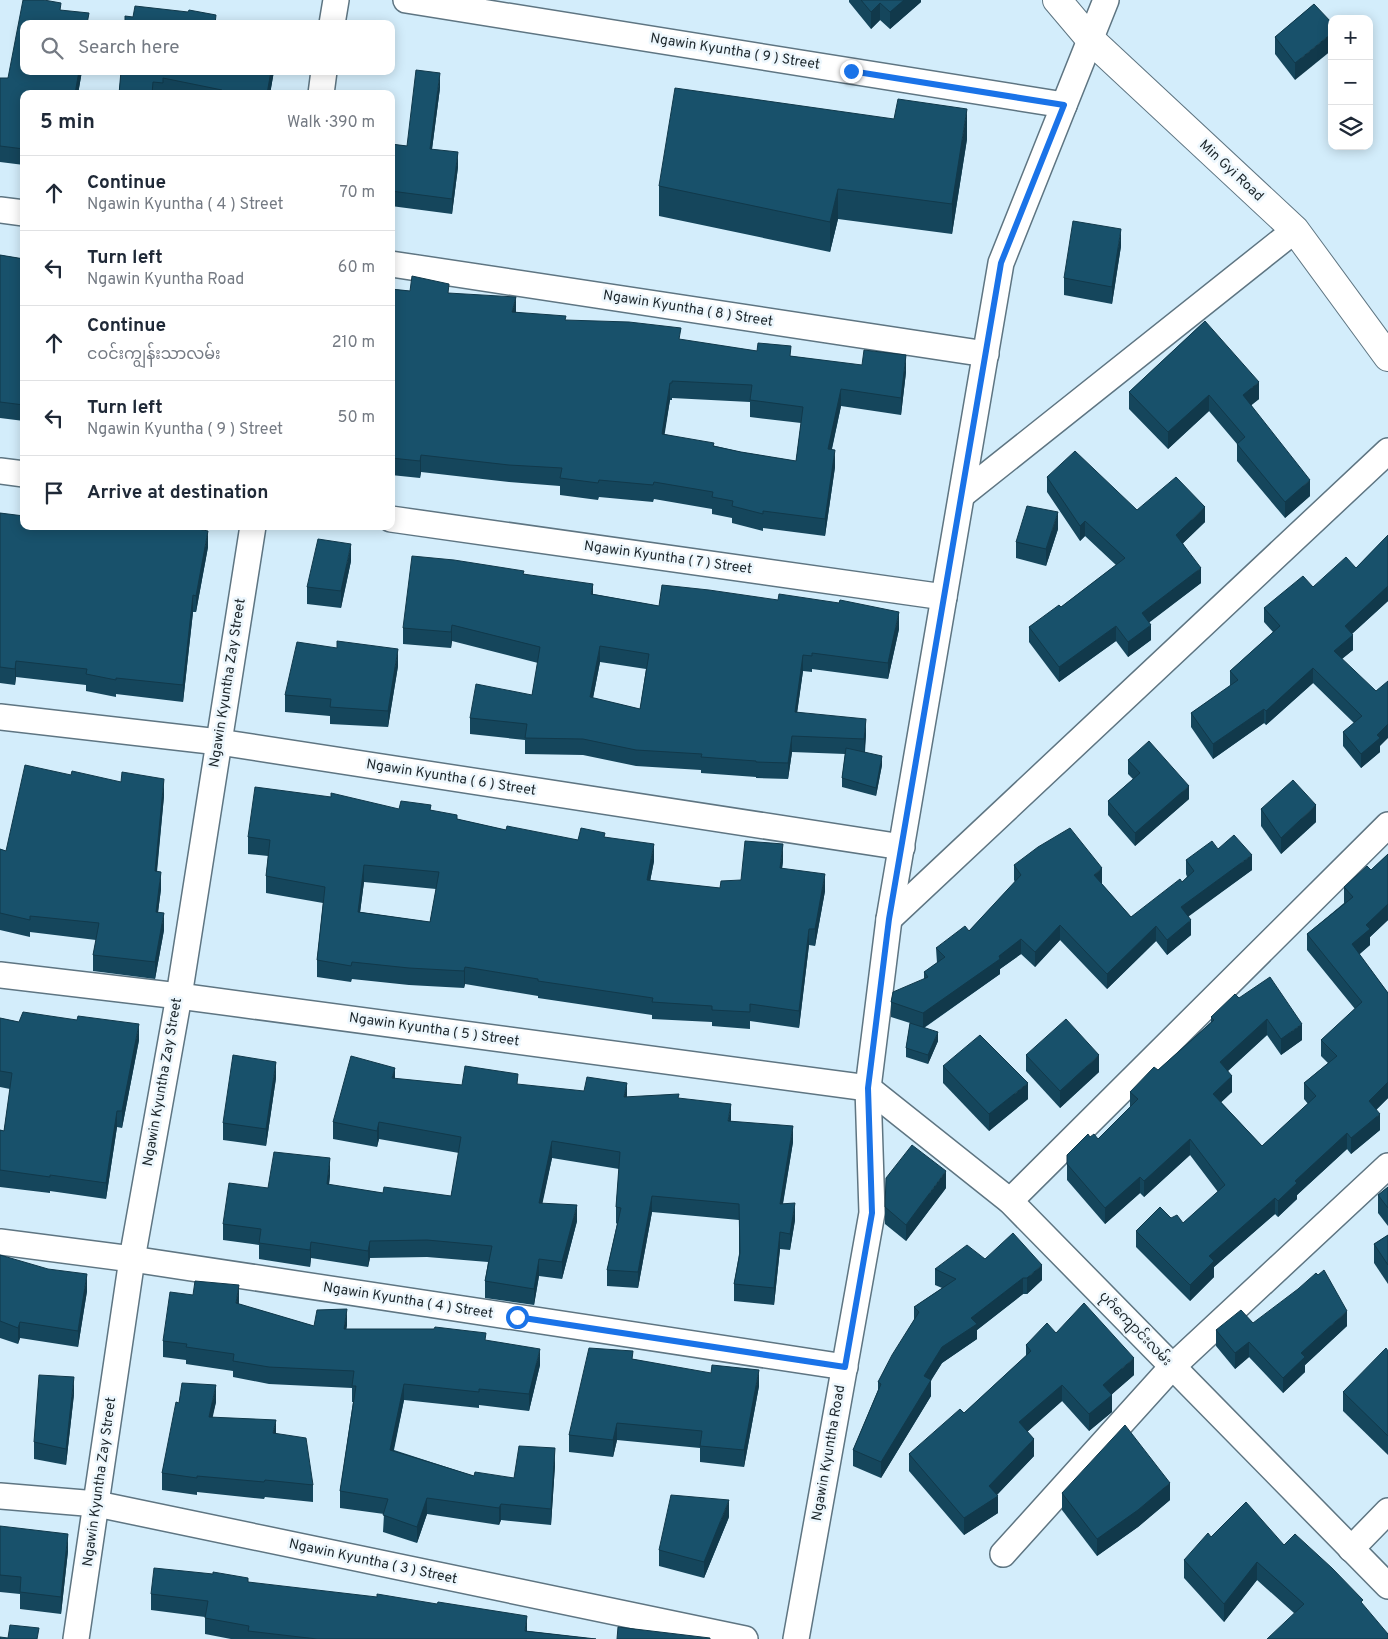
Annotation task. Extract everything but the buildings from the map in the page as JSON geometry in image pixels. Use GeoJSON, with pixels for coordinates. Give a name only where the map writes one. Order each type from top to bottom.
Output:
{"type":"FeatureCollection","features":[{"type":"Feature","properties":{"kind":"main road","name":"Min Gyi Road"},"geometry":{"type":"LineString","coordinates":[[1057,0],[1090,39],[1295,230],[1388,357]]}},
{"type":"Feature","properties":{"kind":"street"},"geometry":{"type":"LineString","coordinates":[[333,20],[336,0]]}},
{"type":"Feature","properties":{"kind":"street","name":"Ngawin Kyuntha ( 9 ) Street"},"geometry":{"type":"LineString","coordinates":[[406,0],[1064,105]]}},
{"type":"Feature","properties":{"kind":"street","name":"Ngawin Kyuntha Road"},"geometry":{"type":"LineString","coordinates":[[796,1639],[872,1213],[868,1088],[889,919],[1001,263],[1106,0]]}},
{"type":"Feature","properties":{"kind":"street"},"geometry":{"type":"LineString","coordinates":[[322,90],[323,75]]}},
{"type":"Feature","properties":{"kind":"street"},"geometry":{"type":"LineString","coordinates":[[0,210],[20,212]]}},
{"type":"Feature","properties":{"kind":"street"},"geometry":{"type":"LineString","coordinates":[[962,495],[1295,230]]}},
{"type":"Feature","properties":{"kind":"street","name":"Ngawin Kyuntha ( 8 ) Street"},"geometry":{"type":"LineString","coordinates":[[395,265],[986,354]]}},
{"type":"Feature","properties":{"kind":"street"},"geometry":{"type":"LineString","coordinates":[[889,919],[1388,451]]}},
{"type":"Feature","properties":{"kind":"street"},"geometry":{"type":"LineString","coordinates":[[0,471],[20,474]]}},
{"type":"Feature","properties":{"kind":"street","name":"Ngawin Kyuntha ( 7 ) Street"},"geometry":{"type":"LineString","coordinates":[[395,520],[944,597]]}},
{"type":"Feature","properties":{"kind":"street","name":"Ngawin Kyuntha Zay Street"},"geometry":{"type":"LineString","coordinates":[[76,1639],[132,1259],[179,996],[252,530]]}},
{"type":"Feature","properties":{"kind":"street","name":"Ngawin Kyuntha ( 6 ) Street"},"geometry":{"type":"LineString","coordinates":[[0,717],[219,742],[902,847]]}},
{"type":"Feature","properties":{"kind":"street"},"geometry":{"type":"LineString","coordinates":[[1010,1201],[1388,825]]}},
{"type":"Feature","properties":{"kind":"street","name":"Ngawin Kyuntha ( 5 ) Street"},"geometry":{"type":"LineString","coordinates":[[0,975],[179,996],[868,1088]]}},
{"type":"Feature","properties":{"kind":"street","name":"ပုဂံကျောင်းလမ်း"},"geometry":{"type":"LineString","coordinates":[[868,1088],[1010,1201],[1388,1586]]}},
{"type":"Feature","properties":{"kind":"street"},"geometry":{"type":"LineString","coordinates":[[1002,1554],[1172,1367],[1388,1166]]}},
{"type":"Feature","properties":{"kind":"street","name":"Ngawin Kyuntha ( 4 ) Street"},"geometry":{"type":"LineString","coordinates":[[0,1242],[132,1259],[845,1367]]}},
{"type":"Feature","properties":{"kind":"street","name":"Ngawin Kyuntha ( 3 ) Street"},"geometry":{"type":"LineString","coordinates":[[0,1496],[97,1504],[745,1639]]}},
{"type":"Feature","properties":{"kind":"street"},"geometry":{"type":"LineString","coordinates":[[1351,1549],[1388,1511]]}},
{"type":"Feature","properties":{"kind":"route"},"geometry":{"type":"LineString","coordinates":[[517,1317],[845,1367],[872,1213],[868,1088],[889,919],[1001,263],[1064,105],[851,71]]}}]}
